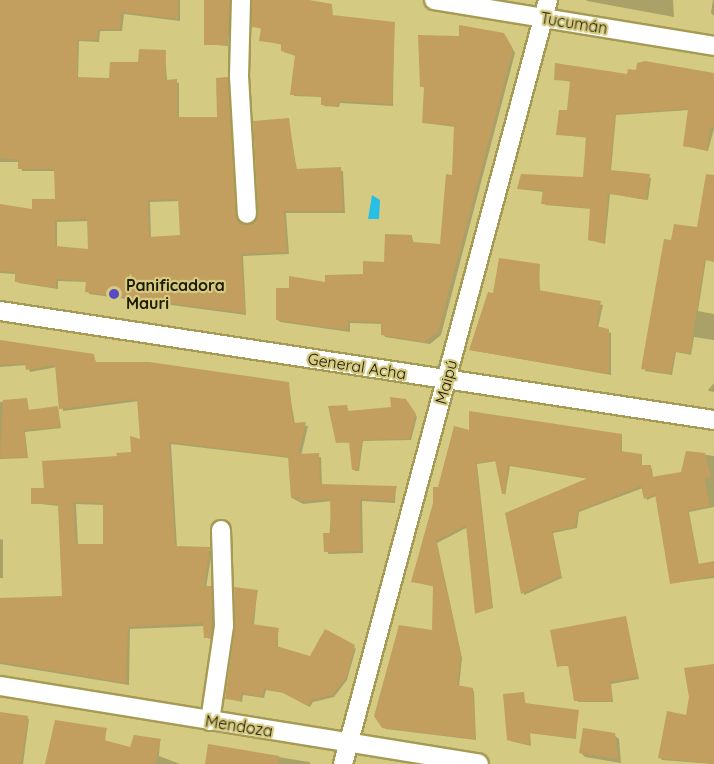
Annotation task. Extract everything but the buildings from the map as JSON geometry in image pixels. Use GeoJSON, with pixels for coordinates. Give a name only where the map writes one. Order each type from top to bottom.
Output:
{"type":"FeatureCollection","features":[{"type":"Feature","properties":{"kind":"street"},"geometry":{"type":"LineString","coordinates":[[241,0],[239,76],[247,214]]}},
{"type":"Feature","properties":{"kind":"street","name":"Tucumán"},"geometry":{"type":"LineString","coordinates":[[434,0],[714,46]]}},
{"type":"Feature","properties":{"kind":"street","name":"Maipú"},"geometry":{"type":"LineString","coordinates":[[344,764],[347,743],[447,380],[541,18],[548,0]]}},
{"type":"Feature","properties":{"kind":"street","name":"General Acha"},"geometry":{"type":"LineString","coordinates":[[0,311],[714,420]]}},
{"type":"Feature","properties":{"kind":"street"},"geometry":{"type":"LineString","coordinates":[[210,721],[224,626],[221,530]]}},
{"type":"Feature","properties":{"kind":"street","name":"Mendoza"},"geometry":{"type":"LineString","coordinates":[[0,686],[478,764]]}},
{"type":"Feature","properties":{"kind":"water"},"geometry":{"type":"Polygon","coordinates":[[[372,195],[380,200],[379,219],[368,219],[372,195]]]}},
{"type":"Feature","properties":{"kind":"place","name":"Panificadora Mauri"},"geometry":{"type":"Point","coordinates":[114,294]}}]}
